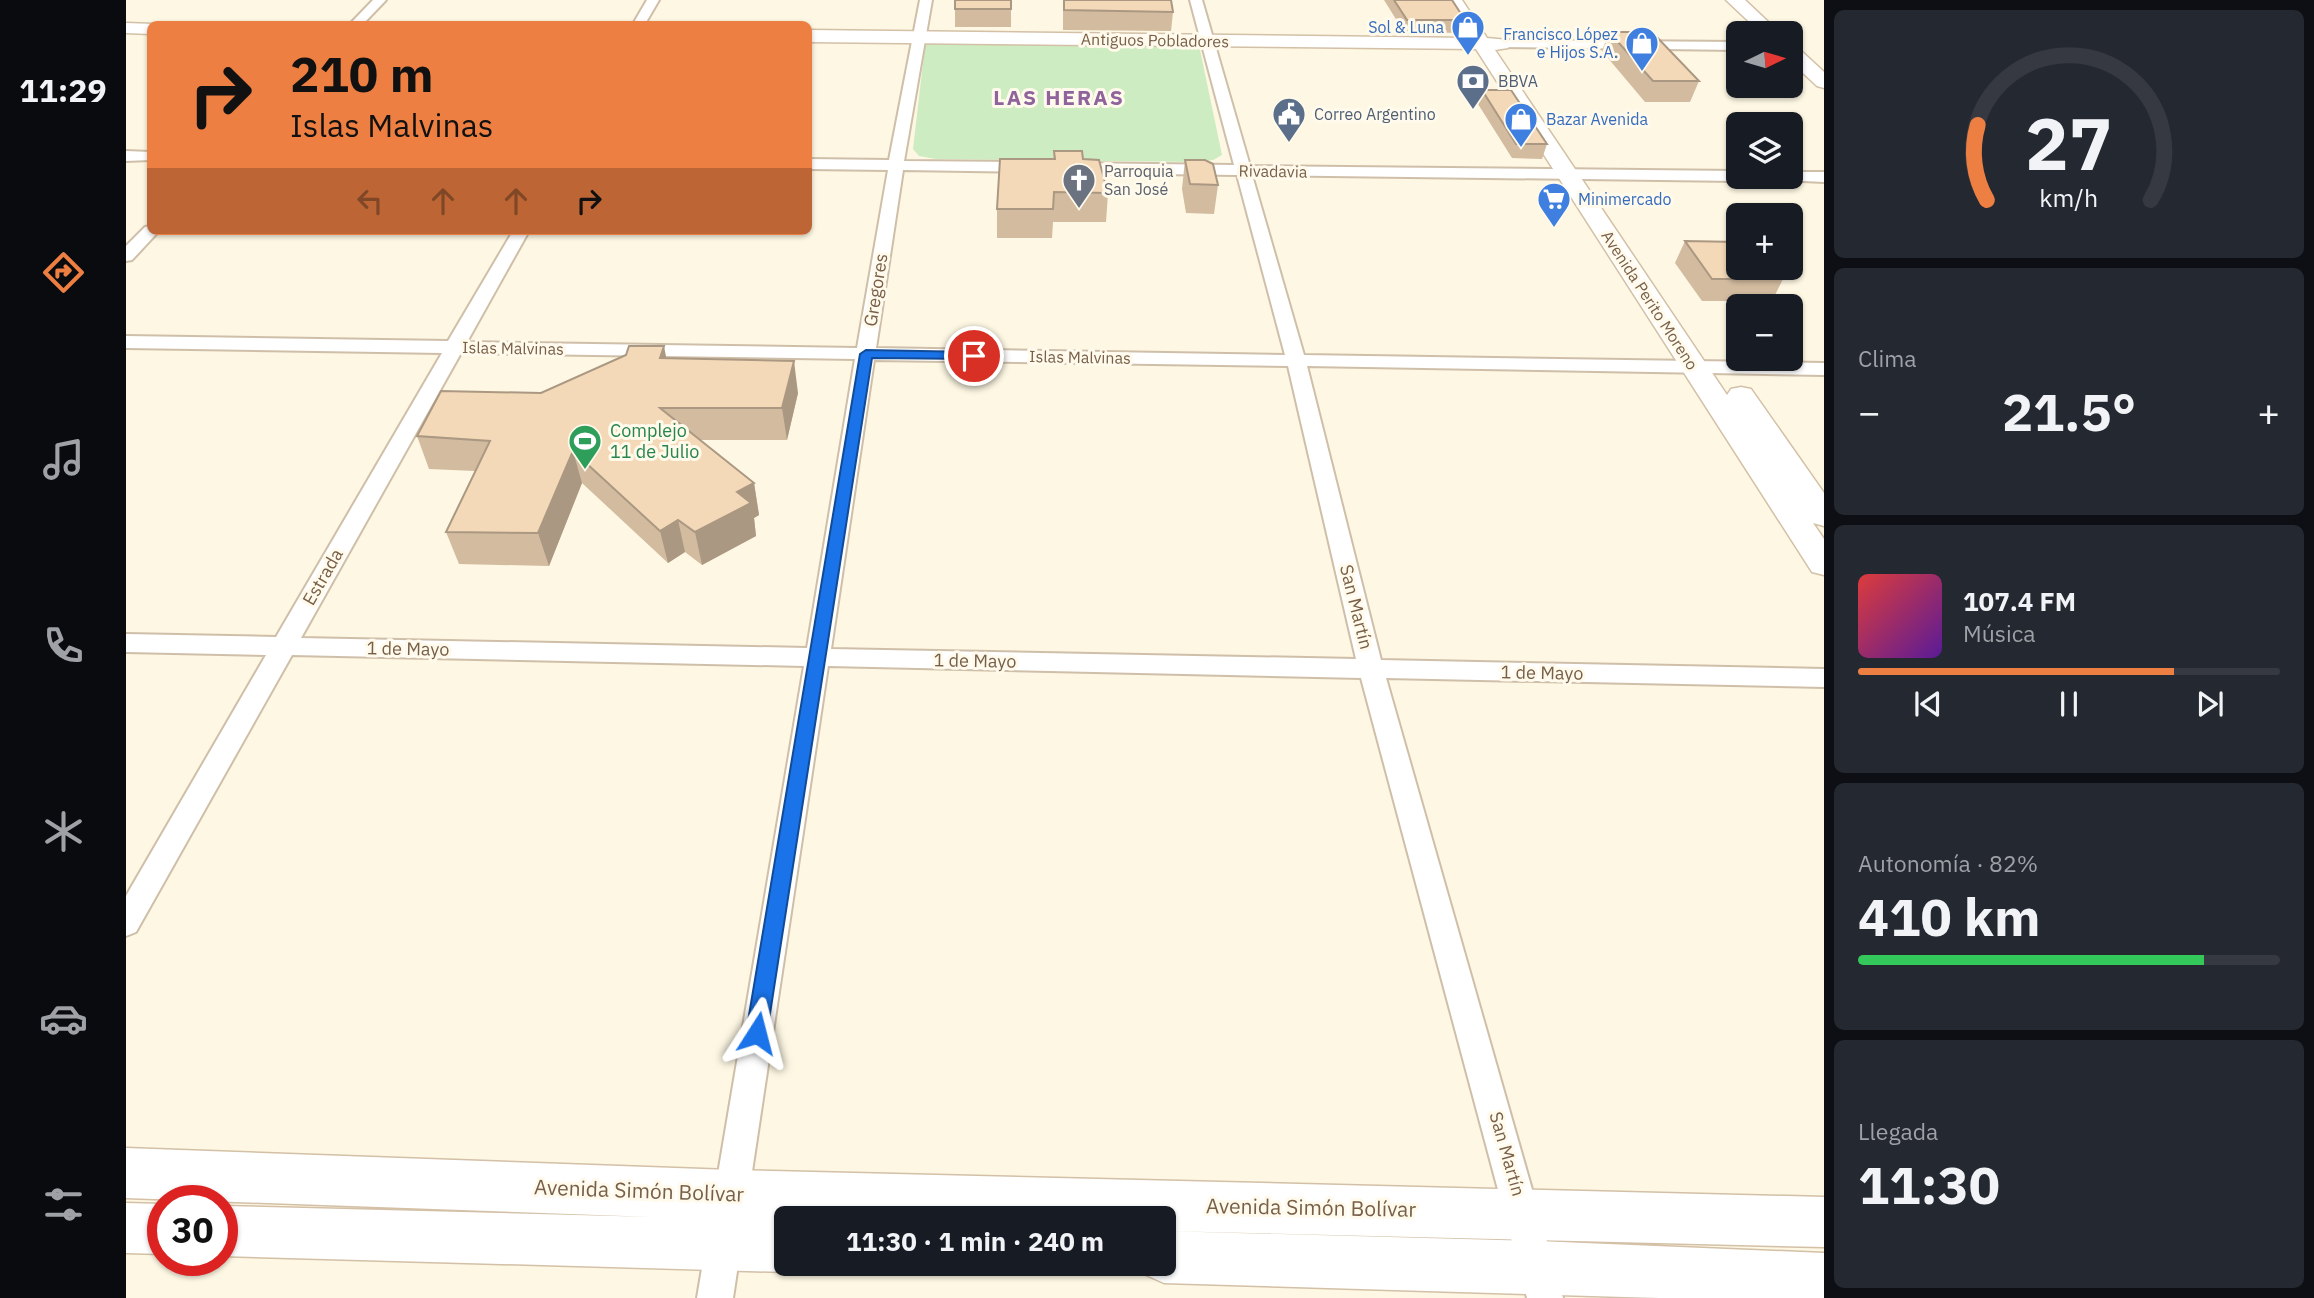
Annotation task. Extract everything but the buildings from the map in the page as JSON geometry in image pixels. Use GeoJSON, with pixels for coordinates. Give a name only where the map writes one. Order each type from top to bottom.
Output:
{"type":"FeatureCollection","features":[{"type":"Feature","properties":{"kind":"street"},"geometry":{"type":"LineString","coordinates":[[359,21],[380,0]]}},
{"type":"Feature","properties":{"kind":"street"},"geometry":{"type":"LineString","coordinates":[[641,21],[653,0]]}},
{"type":"Feature","properties":{"kind":"street","name":"Gregores"},"geometry":{"type":"LineString","coordinates":[[715,1298],[896,165],[926,0]]}},
{"type":"Feature","properties":{"kind":"street","name":"San Martín"},"geometry":{"type":"LineString","coordinates":[[1196,0],[1296,361],[1371,670],[1524,1213],[1541,1283]]}},
{"type":"Feature","properties":{"kind":"street","name":"Avenida Perito Moreno"},"geometry":{"type":"LineString","coordinates":[[1453,0],[1491,44],[1579,174],[1722,367],[1824,516]]}},
{"type":"Feature","properties":{"kind":"street","name":"Avenida Perito Moreno"},"geometry":{"type":"LineString","coordinates":[[1471,0],[1491,44]]}},
{"type":"Feature","properties":{"kind":"street"},"geometry":{"type":"LineString","coordinates":[[1735,0],[1758,21]]}},
{"type":"Feature","properties":{"kind":"street"},"geometry":{"type":"LineString","coordinates":[[126,29],[147,29]]}},
{"type":"Feature","properties":{"kind":"street","name":"Antiguos Pobladores"},"geometry":{"type":"LineString","coordinates":[[812,36],[1491,44]]}},
{"type":"Feature","properties":{"kind":"street"},"geometry":{"type":"LineString","coordinates":[[1491,44],[1726,46]]}},
{"type":"Feature","properties":{"kind":"street"},"geometry":{"type":"LineString","coordinates":[[1803,63],[1824,82]]}},
{"type":"Feature","properties":{"kind":"street"},"geometry":{"type":"LineString","coordinates":[[126,156],[147,156]]}},
{"type":"Feature","properties":{"kind":"street","name":"Rivadavia"},"geometry":{"type":"LineString","coordinates":[[812,164],[1726,176]]}},
{"type":"Feature","properties":{"kind":"street","name":"Avenida Perito Moreno"},"geometry":{"type":"LineString","coordinates":[[1579,174],[1694,367],[1824,564]]}},
{"type":"Feature","properties":{"kind":"street"},"geometry":{"type":"LineString","coordinates":[[1803,177],[1824,177]]}},
{"type":"Feature","properties":{"kind":"street"},"geometry":{"type":"LineString","coordinates":[[126,256],[147,235]]}},
{"type":"Feature","properties":{"kind":"street","name":"Estrada"},"geometry":{"type":"LineString","coordinates":[[126,923],[519,235]]}},
{"type":"Feature","properties":{"kind":"street","name":"Islas Malvinas"},"geometry":{"type":"LineString","coordinates":[[126,342],[1824,369]]}},
{"type":"Feature","properties":{"kind":"street","name":"1 de Mayo"},"geometry":{"type":"LineString","coordinates":[[126,643],[1824,678]]}},
{"type":"Feature","properties":{"kind":"street","name":"Avenida Simón Bolívar"},"geometry":{"type":"LineString","coordinates":[[126,1173],[730,1195],[1824,1222]]}},
{"type":"Feature","properties":{"kind":"street"},"geometry":{"type":"LineString","coordinates":[[126,1228],[147,1229]]}},
{"type":"Feature","properties":{"kind":"street"},"geometry":{"type":"LineString","coordinates":[[238,1231],[774,1246]]}},
{"type":"Feature","properties":{"kind":"street"},"geometry":{"type":"LineString","coordinates":[[1176,1258],[1541,1283],[1824,1279]]}},
{"type":"Feature","properties":{"kind":"green space"},"geometry":{"type":"Polygon","coordinates":[[[929,41],[1194,44],[1200,50],[1222,155],[1213,160],[1198,162],[936,159],[919,156],[913,149],[925,46],[929,41]]]}},
{"type":"Feature","properties":{"kind":"place","name":"Sol & Luna"},"geometry":{"type":"Point","coordinates":[1468,57]}},
{"type":"Feature","properties":{"kind":"place","name":"Francisco López e Hijos S.A."},"geometry":{"type":"Point","coordinates":[1642,73]}},
{"type":"Feature","properties":{"kind":"place","name":"BBVA"},"geometry":{"type":"Point","coordinates":[1473,111]}},
{"type":"Feature","properties":{"kind":"place","name":"Correo Argentino"},"geometry":{"type":"Point","coordinates":[1289,144]}},
{"type":"Feature","properties":{"kind":"place","name":"Bazar Avenida"},"geometry":{"type":"Point","coordinates":[1521,149]}},
{"type":"Feature","properties":{"kind":"place","name":"Parroquia San José"},"geometry":{"type":"Point","coordinates":[1079,210]}},
{"type":"Feature","properties":{"kind":"place","name":"Minimercado"},"geometry":{"type":"Point","coordinates":[1554,229]}},
{"type":"Feature","properties":{"kind":"place","name":"Complejo 11 de Julio"},"geometry":{"type":"Point","coordinates":[585,471]}},
{"type":"Feature","properties":{"kind":"district","name":"LAS HERAS"},"geometry":{"type":"Point","coordinates":[1059,98]}},
{"type":"Feature","properties":{"kind":"route"},"geometry":{"type":"LineString","coordinates":[[757,1033],[866,354],[974,356]]}}]}
